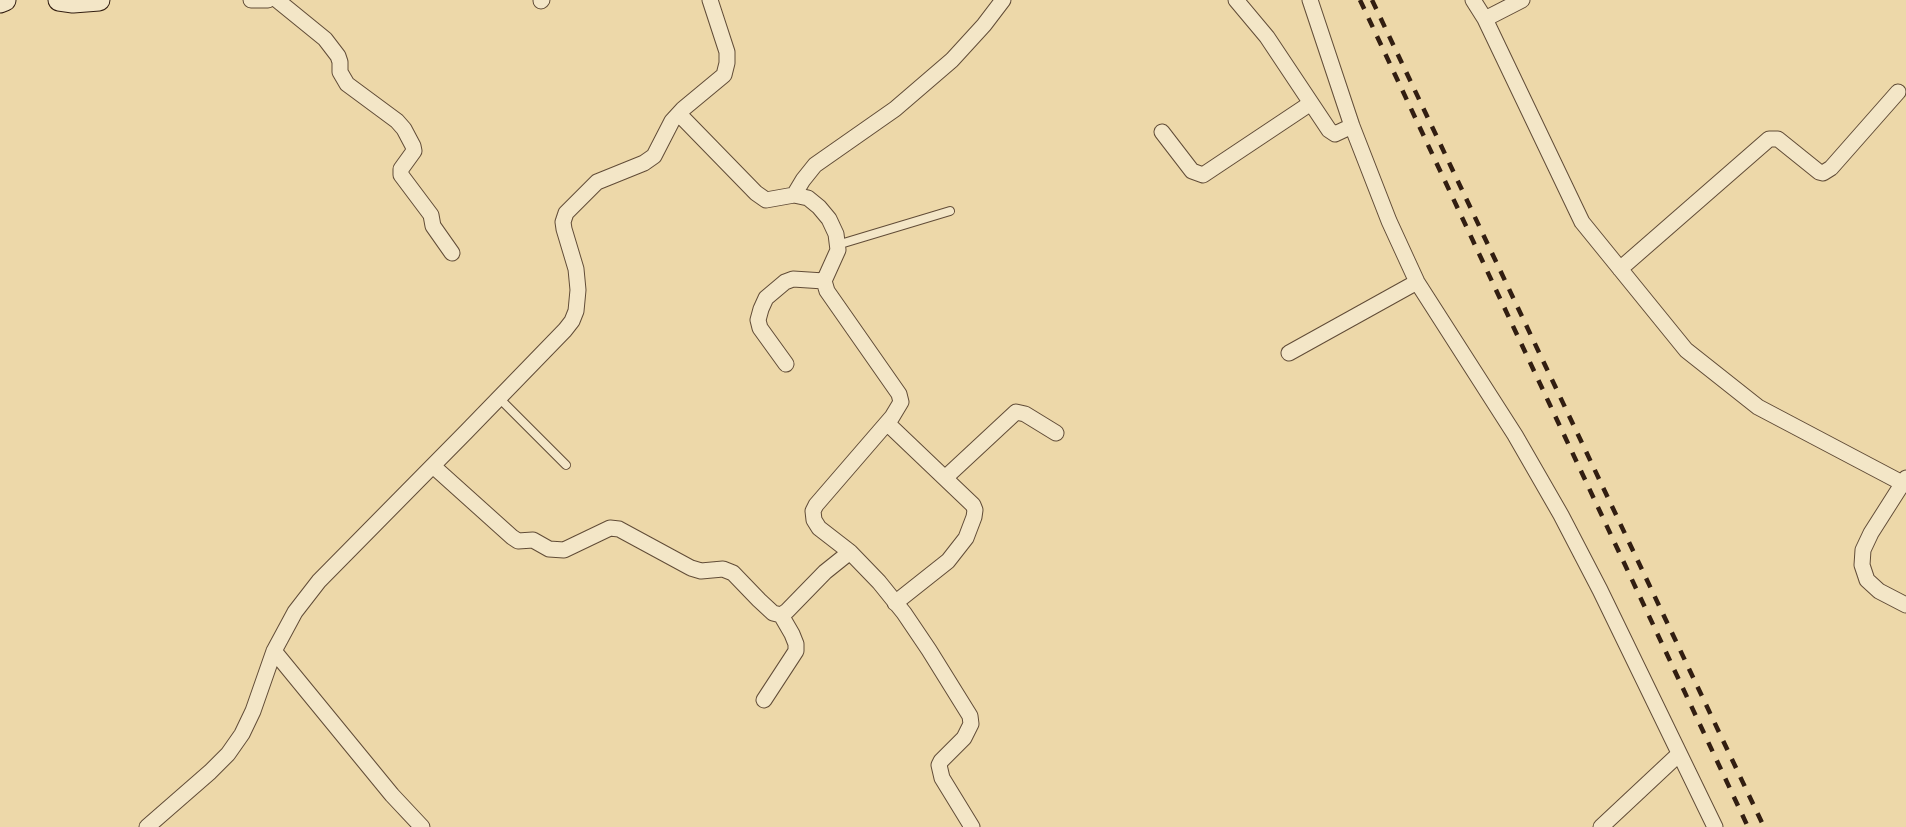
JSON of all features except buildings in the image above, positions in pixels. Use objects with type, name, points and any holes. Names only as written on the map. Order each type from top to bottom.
[{"type":"main road","points":[[0,2],[5,0]]},
{"type":"main road","points":[[59,0],[73,2],[99,0]]},
{"type":"street","points":[[251,0],[268,0]]},
{"type":"street","points":[[277,0],[325,39],[338,56],[340,72],[347,84],[405,129],[414,151],[401,170],[401,176],[431,215],[433,226],[452,253]]},
{"type":"street","points":[[147,827],[210,772],[228,754],[242,734],[253,711],[274,651],[295,612],[319,581],[572,321],[576,310],[578,290],[576,269],[564,229],[563,222],[566,213],[597,182],[644,163],[654,156],[672,121],[723,75],[727,63],[727,52],[710,0]]},
{"type":"street","points":[[794,195],[815,165],[895,109],[952,60],[1003,0]]},
{"type":"street","points":[[1236,0],[1267,38],[1332,133],[1335,134],[1352,126]]},
{"type":"street","points":[[1310,0],[1352,126],[1389,221],[1417,282],[1515,435],[1561,515],[1715,827]]},
{"type":"street","points":[[1522,0],[1479,10],[1582,222],[1686,350],[1758,407],[1905,482],[1867,541],[1863,550],[1862,565],[1867,580],[1879,591],[1906,604]]},
{"type":"street","points":[[1620,269],[1769,139],[1778,139],[1819,172],[1827,171],[1898,92]]},
{"type":"street","points":[[1162,132],[1192,171],[1203,175],[1311,103]]},
{"type":"street","points":[[679,114],[762,198],[766,200],[794,195],[808,198],[829,219],[836,234],[838,250],[824,281],[827,291],[899,394],[901,402],[887,423],[816,505],[813,511],[814,520],[819,528],[850,552],[879,582],[929,650],[970,716],[971,724],[964,738],[939,765],[942,778],[972,827]]},
{"type":"street","points":[[786,364],[760,328],[758,320],[766,298],[785,282],[793,279],[824,281]]},
{"type":"street","points":[[1289,353],[1417,282]]},
{"type":"street","points":[[945,478],[1016,412],[1025,414],[1056,433]]},
{"type":"street","points":[[887,423],[973,505],[975,510],[966,538],[948,561],[895,603]]},
{"type":"street","points":[[433,466],[518,541],[533,540],[549,549],[564,550],[610,528],[619,529],[691,568],[701,571],[723,569],[733,573],[759,600],[773,612],[781,615],[796,644],[792,660],[764,700]]},
{"type":"street","points":[[781,615],[825,572],[850,552]]},
{"type":"street","points":[[274,651],[392,795],[422,827]]},
{"type":"street","points":[[1601,827],[1680,754]]},
{"type":"lane","points":[[837,245],[950,211]]},
{"type":"lane","points":[[499,398],[566,465]]},
{"type":"railway","points":[[1360,0],[1748,827]]},
{"type":"railway","points":[[1372,0],[1764,827]]}]
